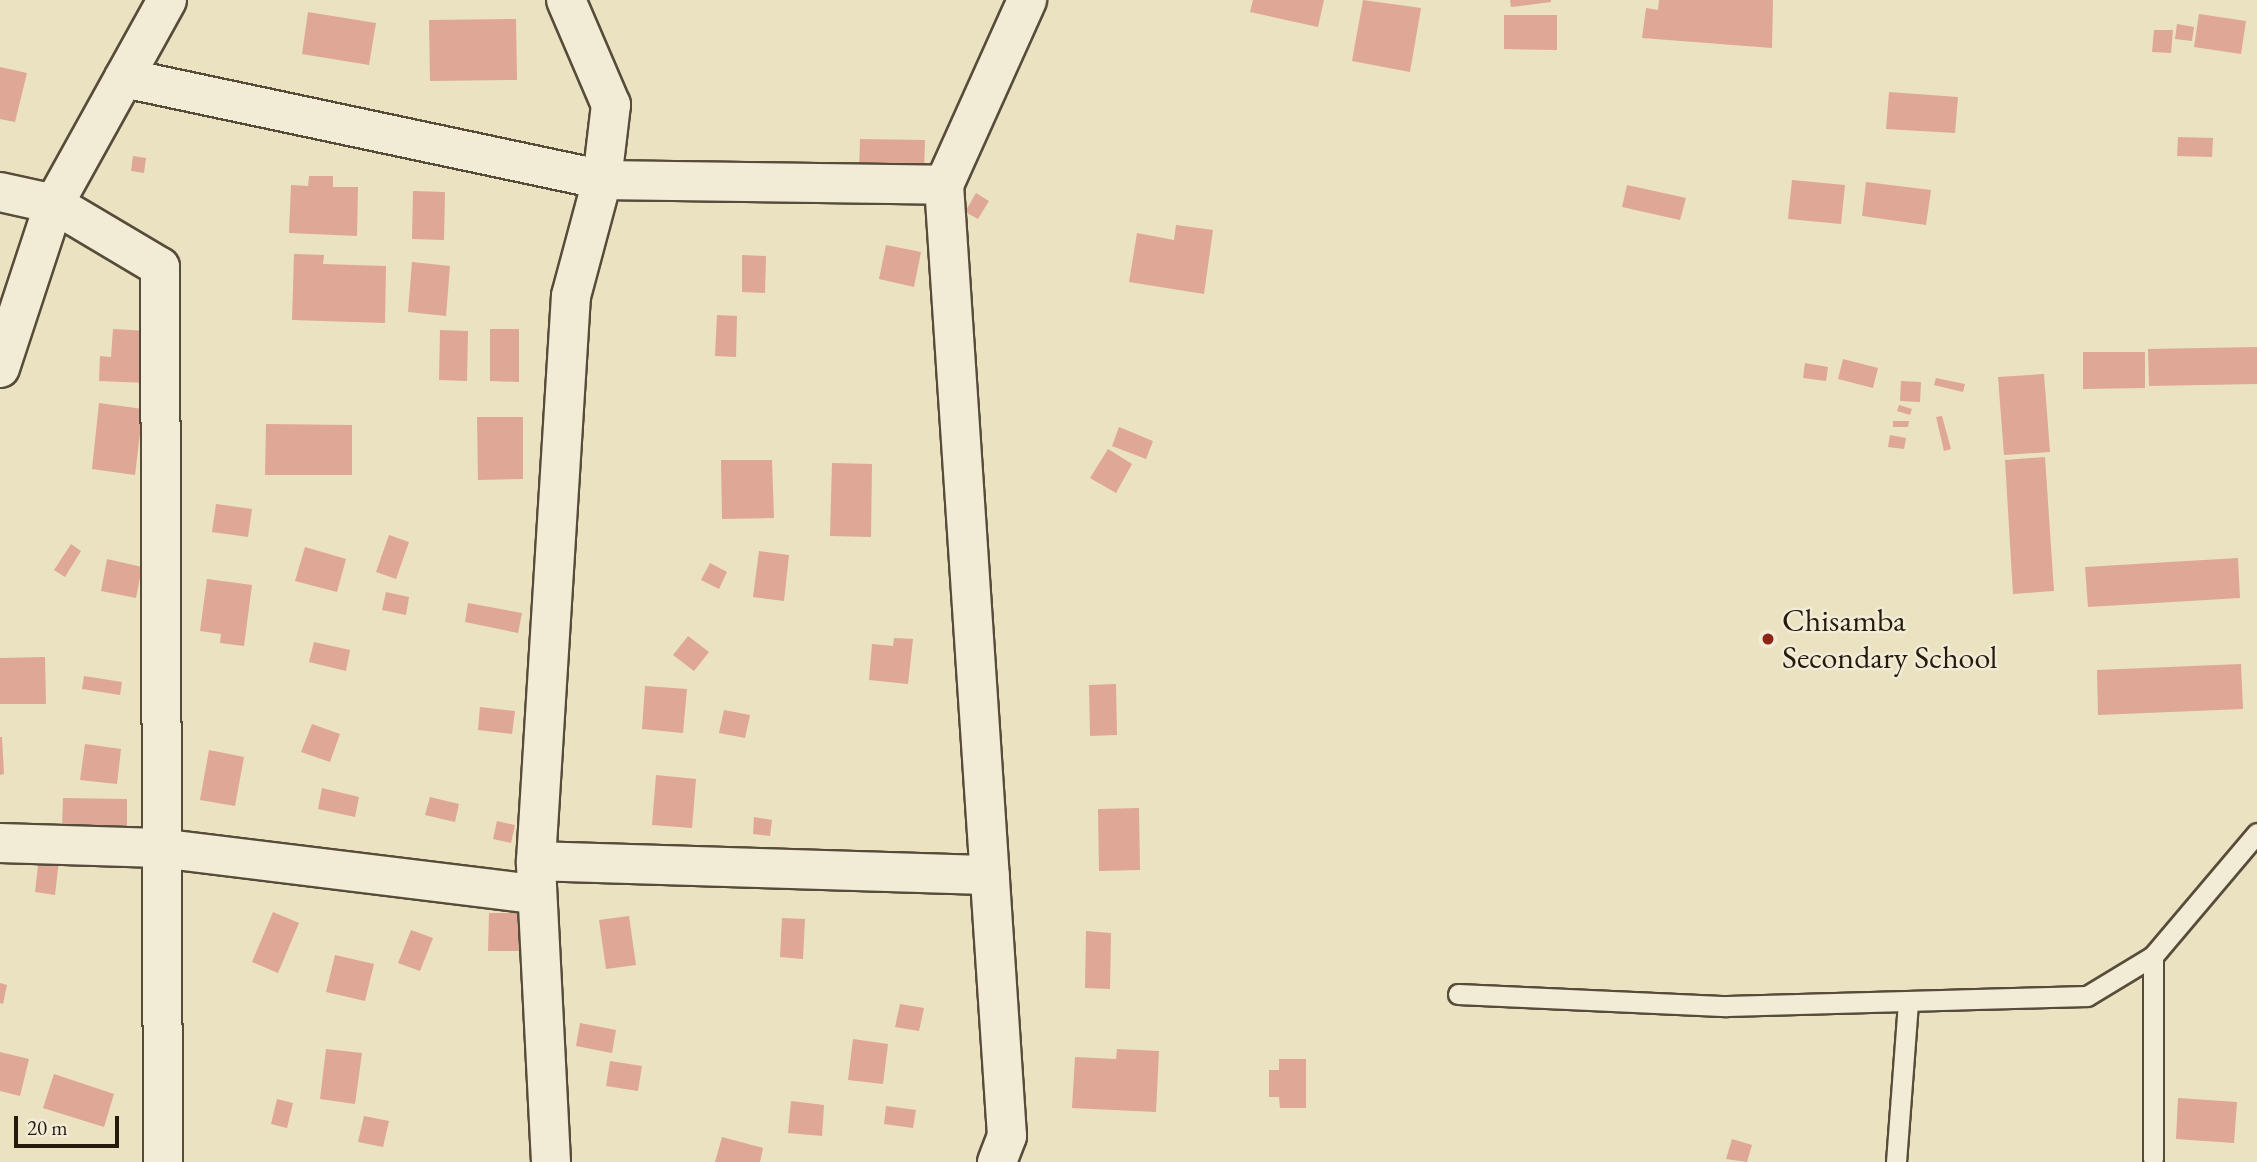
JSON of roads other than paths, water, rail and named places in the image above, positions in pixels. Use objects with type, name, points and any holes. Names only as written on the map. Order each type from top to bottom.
[{"type":"street","points":[[0,368],[54,204],[167,0]]},
{"type":"street","points":[[551,1162],[536,878],[572,296],[602,180],[611,105],[566,0]]},
{"type":"street","points":[[998,1162],[1007,1136],[944,185],[1027,0]]},
{"type":"street","points":[[124,78],[602,180],[944,185]]},
{"type":"street","points":[[0,192],[54,204],[160,267],[159,848],[163,1162]]},
{"type":"street","points":[[0,843],[159,848],[536,878],[990,876]]},
{"type":"lane","points":[[1458,994],[1727,1006],[2087,996],[2153,956],[2257,833]]},
{"type":"lane","points":[[2153,956],[2153,1159]]},
{"type":"lane","points":[[1896,1162],[1908,1001]]},
{"type":"place","name":"Chisamba Secondary School","points":[[1768,639]]}]
